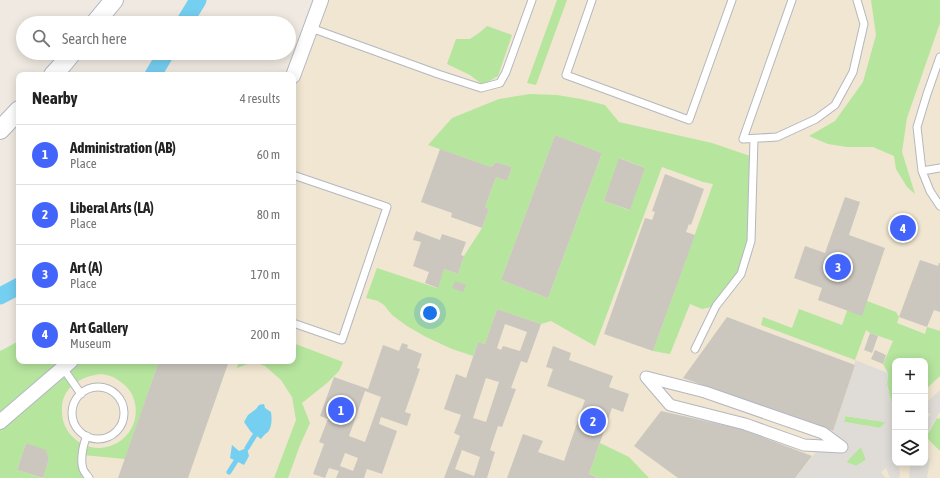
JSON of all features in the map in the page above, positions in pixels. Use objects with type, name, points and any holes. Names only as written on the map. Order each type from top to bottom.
[{"type":"street","points":[[101,16],[114,0]]},
{"type":"street","points":[[294,72],[321,0]]},
{"type":"street","points":[[56,72],[66,60]]},
{"type":"street","points":[[0,130],[16,113]]},
{"type":"street","points":[[0,422],[67,365]]},
{"type":"street","points":[[646,377],[705,392],[822,432],[842,447],[804,445],[745,424],[670,405],[646,377]]},
{"type":"street","points":[[741,404],[745,424]]},
{"type":"lane","points":[[311,28],[481,88],[500,83],[506,72],[532,0]]},
{"type":"lane","points":[[592,0],[566,75],[689,120],[732,0]]},
{"type":"lane","points":[[792,0],[743,139],[777,137],[816,119],[835,104],[853,72],[864,24],[857,0]]},
{"type":"lane","points":[[940,57],[917,127],[922,171],[930,191],[940,206]]},
{"type":"lane","points":[[695,349],[716,306],[741,274],[751,241],[754,139]]},
{"type":"lane","points":[[922,171],[940,168]]},
{"type":"lane","points":[[296,176],[387,208],[342,340],[296,324]]},
{"type":"lane","points":[[67,365],[81,394]]},
{"type":"lane","points":[[93,388],[106,388],[114,392],[123,406],[123,419],[120,426],[111,435],[99,438],[87,436],[75,425],[72,416],[77,399],[81,394],[93,388]]},
{"type":"lane","points":[[87,436],[84,441],[82,454],[83,469],[88,478]]},
{"type":"shaded area","points":[[320,0],[940,0],[940,478],[0,478],[68,364],[296,364],[296,72],[294,72]]},
{"type":"shaded area","points":[[855,360],[888,373],[887,384],[892,401],[892,466],[899,466],[900,478],[890,478],[886,468],[881,472],[885,478],[795,478],[833,431],[855,365]],"holes":[[[845,416],[885,422],[880,428],[844,422]],[[861,447],[866,460],[856,466],[846,462]]]},
{"type":"shaded area","points":[[940,390],[940,412],[928,432],[928,418],[931,414],[928,412],[928,401]]},
{"type":"shaded area","points":[[928,458],[930,459],[927,478],[909,478],[910,466],[928,466]]},
{"type":"green space","points":[[557,0],[567,0],[536,85],[527,83]]},
{"type":"green space","points":[[871,0],[940,0],[940,23],[907,118],[902,152],[915,194],[907,187],[896,169],[894,156],[873,147],[847,147],[828,144],[809,136],[835,121],[863,82],[876,35]]},
{"type":"green space","points":[[487,26],[512,35],[498,76],[483,85],[470,75],[447,64],[456,39],[470,39]]},
{"type":"green space","points":[[530,94],[557,95],[581,99],[605,105],[619,122],[712,143],[753,157],[751,241],[741,274],[716,306],[702,309],[690,304],[670,354],[653,351],[713,184],[703,182],[662,167],[595,346],[551,321],[541,324],[497,309],[485,344],[478,342],[473,356],[452,349],[426,337],[392,315],[384,305],[378,301],[366,298],[377,268],[437,288],[444,269],[458,274],[464,256],[482,228],[489,209],[485,207],[496,177],[507,181],[512,167],[496,162],[491,167],[428,145],[452,118],[499,99]],"holes":[[[555,135],[602,153],[548,298],[501,280]],[[620,158],[645,168],[629,210],[604,201]]]},
{"type":"green space","points":[[867,301],[896,312],[899,317],[897,323],[925,334],[927,327],[940,331],[940,376],[928,387],[928,358],[892,358],[891,401],[887,384],[888,373],[883,364],[893,341],[870,333],[866,330],[855,360],[761,325],[763,317],[792,328],[799,309],[842,325],[847,311]]},
{"type":"green space","points":[[16,343],[16,364],[158,364],[125,459],[83,455],[89,478],[43,478],[49,459],[46,451],[26,443],[17,470],[42,478],[0,478],[0,351]],"holes":[[[101,374],[110,376],[127,387],[133,397],[136,407],[135,417],[132,427],[126,436],[117,443],[102,448],[93,448],[78,441],[66,428],[62,416],[63,399],[75,383],[87,377]]]},
{"type":"green space","points":[[296,344],[343,362],[339,371],[327,383],[302,403],[310,423],[288,478],[274,478],[296,420],[292,397],[281,380],[265,366],[259,364],[296,364]]},
{"type":"green space","points":[[238,364],[248,364],[237,368]]},
{"type":"green space","points":[[845,416],[886,422],[880,428],[844,422]]},
{"type":"green space","points":[[937,418],[940,419],[940,451],[928,439],[928,434]]},
{"type":"green space","points":[[600,443],[629,457],[649,478],[598,478],[589,474]]},
{"type":"green space","points":[[861,446],[866,460],[856,466],[846,462]]},
{"type":"water","points":[[264,404],[265,408],[271,412],[272,417],[268,432],[261,439],[251,432],[244,422],[248,415],[259,405]]},
{"type":"water","points":[[232,445],[239,451],[247,448],[249,456],[244,465],[230,458]]},
{"type":"building","points":[[555,135],[602,153],[548,298],[501,280]]},
{"type":"building","points":[[440,149],[491,167],[496,162],[512,167],[507,181],[496,177],[485,207],[489,209],[482,228],[451,217],[452,213],[421,202]]},
{"type":"building","points":[[619,158],[645,168],[630,210],[604,201]]},
{"type":"building","points":[[665,174],[704,189],[691,225],[689,224],[686,232],[695,235],[653,351],[604,334],[645,218],[652,220],[655,212],[652,211]]},
{"type":"building","points":[[845,197],[860,202],[849,235],[885,248],[862,316],[818,300],[822,288],[794,278],[805,246],[825,253]]},
{"type":"building","points":[[903,213],[915,218],[918,229],[914,239],[904,243],[892,239],[888,227],[893,218]]},
{"type":"building","points":[[416,231],[440,240],[442,234],[466,242],[461,255],[464,256],[458,274],[444,269],[438,288],[425,283],[429,272],[413,266],[421,242],[413,240]]},
{"type":"building","points":[[920,260],[938,266],[940,263],[940,312],[934,310],[927,327],[899,317]]},
{"type":"building","points":[[455,281],[466,285],[463,292],[452,288]]},
{"type":"building","points":[[497,309],[541,324],[527,363],[521,361],[511,388],[516,389],[502,427],[498,426],[490,450],[495,452],[487,478],[444,478],[460,436],[454,433],[461,415],[444,409],[456,374],[466,378],[478,342],[485,344]],"holes":[[[505,324],[527,332],[520,351],[503,346],[501,350],[497,348]],[[486,378],[499,382],[486,422],[473,418]],[[462,450],[480,457],[474,476],[455,469]]]},
{"type":"building","points":[[727,317],[855,365],[833,431],[683,378]]},
{"type":"building","points":[[870,333],[878,336],[872,353],[864,350]]},
{"type":"building","points":[[402,343],[408,345],[407,348],[422,354],[417,368],[420,369],[405,412],[411,414],[407,426],[381,417],[379,424],[397,431],[382,474],[367,469],[364,478],[336,478],[339,471],[329,468],[325,478],[313,474],[324,444],[319,442],[328,419],[320,416],[334,377],[368,389],[383,345],[399,351]],"holes":[[[365,391],[381,397],[365,442],[349,436]],[[345,453],[358,458],[353,471],[340,466]]]},
{"type":"building","points":[[553,346],[571,353],[569,360],[613,376],[609,387],[629,394],[623,412],[612,408],[589,474],[599,478],[507,478],[523,434],[543,441],[538,452],[564,461],[585,400],[547,386],[553,369],[546,367]]},
{"type":"building","points":[[875,350],[886,355],[883,364],[871,359]]},
{"type":"building","points":[[158,364],[228,364],[188,478],[118,478]]},
{"type":"building","points":[[661,411],[741,429],[812,456],[795,478],[678,478],[634,446]]},
{"type":"building","points":[[26,443],[46,450],[49,459],[43,478],[17,470]]},
{"type":"waterway","points":[[188,16],[198,0]]},
{"type":"waterway","points":[[155,72],[162,60]]},
{"type":"waterway","points":[[0,296],[16,288]]},
{"type":"waterway","points":[[247,448],[255,435]]},
{"type":"waterway","points":[[229,472],[236,461]]},
{"type":"place","name":"Art Gallery","points":[[903,228]]},
{"type":"place","name":"Art (A)","points":[[838,267]]},
{"type":"place","name":"Administration (AB)","points":[[341,410]]},
{"type":"place","name":"Liberal Arts (LA)","points":[[593,421]]}]
